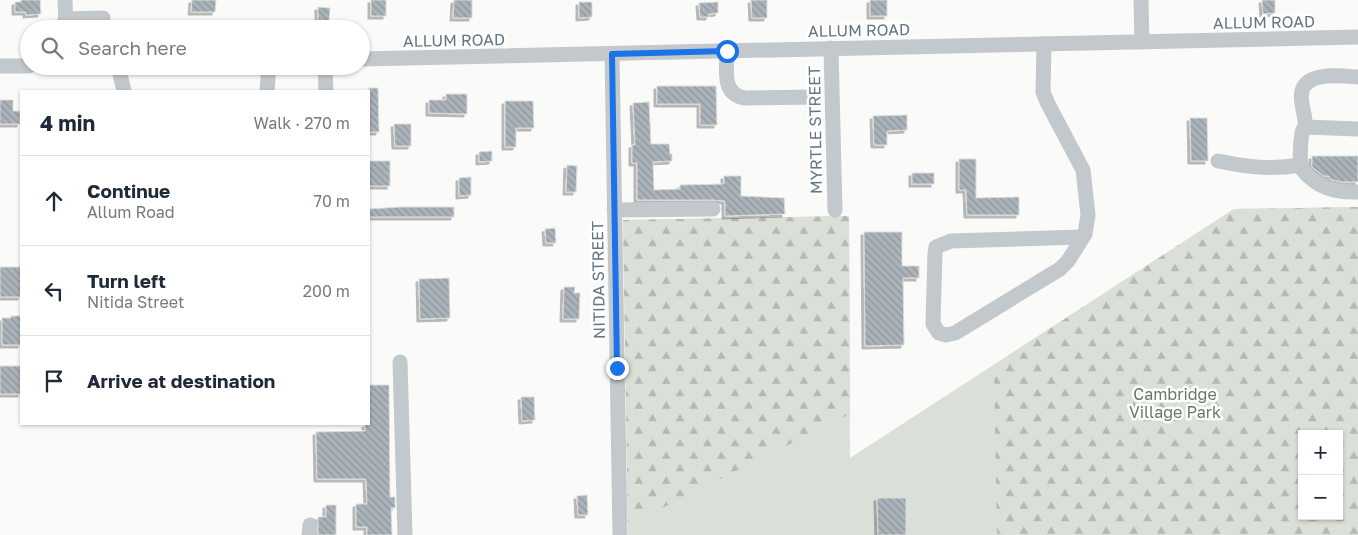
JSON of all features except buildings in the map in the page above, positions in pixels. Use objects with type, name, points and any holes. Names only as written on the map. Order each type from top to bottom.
[{"type":"street","points":[[64,0],[66,20]]},
{"type":"street","points":[[1141,0],[1142,42]]},
{"type":"street","points":[[91,20],[103,18]]},
{"type":"street","name":"ALLUM ROAD","points":[[370,59],[1358,37]]},
{"type":"street","points":[[1044,44],[1044,92],[1048,104],[1083,170],[1088,215],[1083,237],[1068,261],[1060,269],[954,333],[946,335],[939,333],[933,324],[934,253],[936,248],[951,241],[1083,237]]},
{"type":"street","name":"MYRTLE STREET","points":[[831,48],[835,210]]},
{"type":"street","points":[[727,51],[728,87],[736,97],[815,97]]},
{"type":"street","name":"NITIDA STREET","points":[[612,54],[620,535]]},
{"type":"street","points":[[0,66],[20,66]]},
{"type":"street","points":[[120,75],[124,90]]},
{"type":"street","points":[[267,90],[268,75]]},
{"type":"street","points":[[325,75],[326,90]]},
{"type":"street","points":[[1358,77],[1321,76],[1311,78],[1306,83],[1302,90],[1306,124],[1300,155],[1301,165],[1306,174],[1318,185],[1347,193],[1358,192]]},
{"type":"street","points":[[1305,127],[1358,129]]},
{"type":"street","points":[[1218,161],[1257,168],[1282,168],[1301,165]]},
{"type":"street","points":[[614,210],[713,209]]},
{"type":"street","points":[[400,362],[405,535]]},
{"type":"green space","name":"Cambridge Village Park","points":[[1358,207],[1358,535],[628,535],[623,220],[849,216],[850,458],[1234,209]]},
{"type":"green space","points":[[1358,207],[1358,535],[997,535],[994,365],[1234,209]]},
{"type":"green space","points":[[849,216],[850,414],[628,525],[623,220]]},
{"type":"route","points":[[617,368],[612,54],[727,51]]}]
